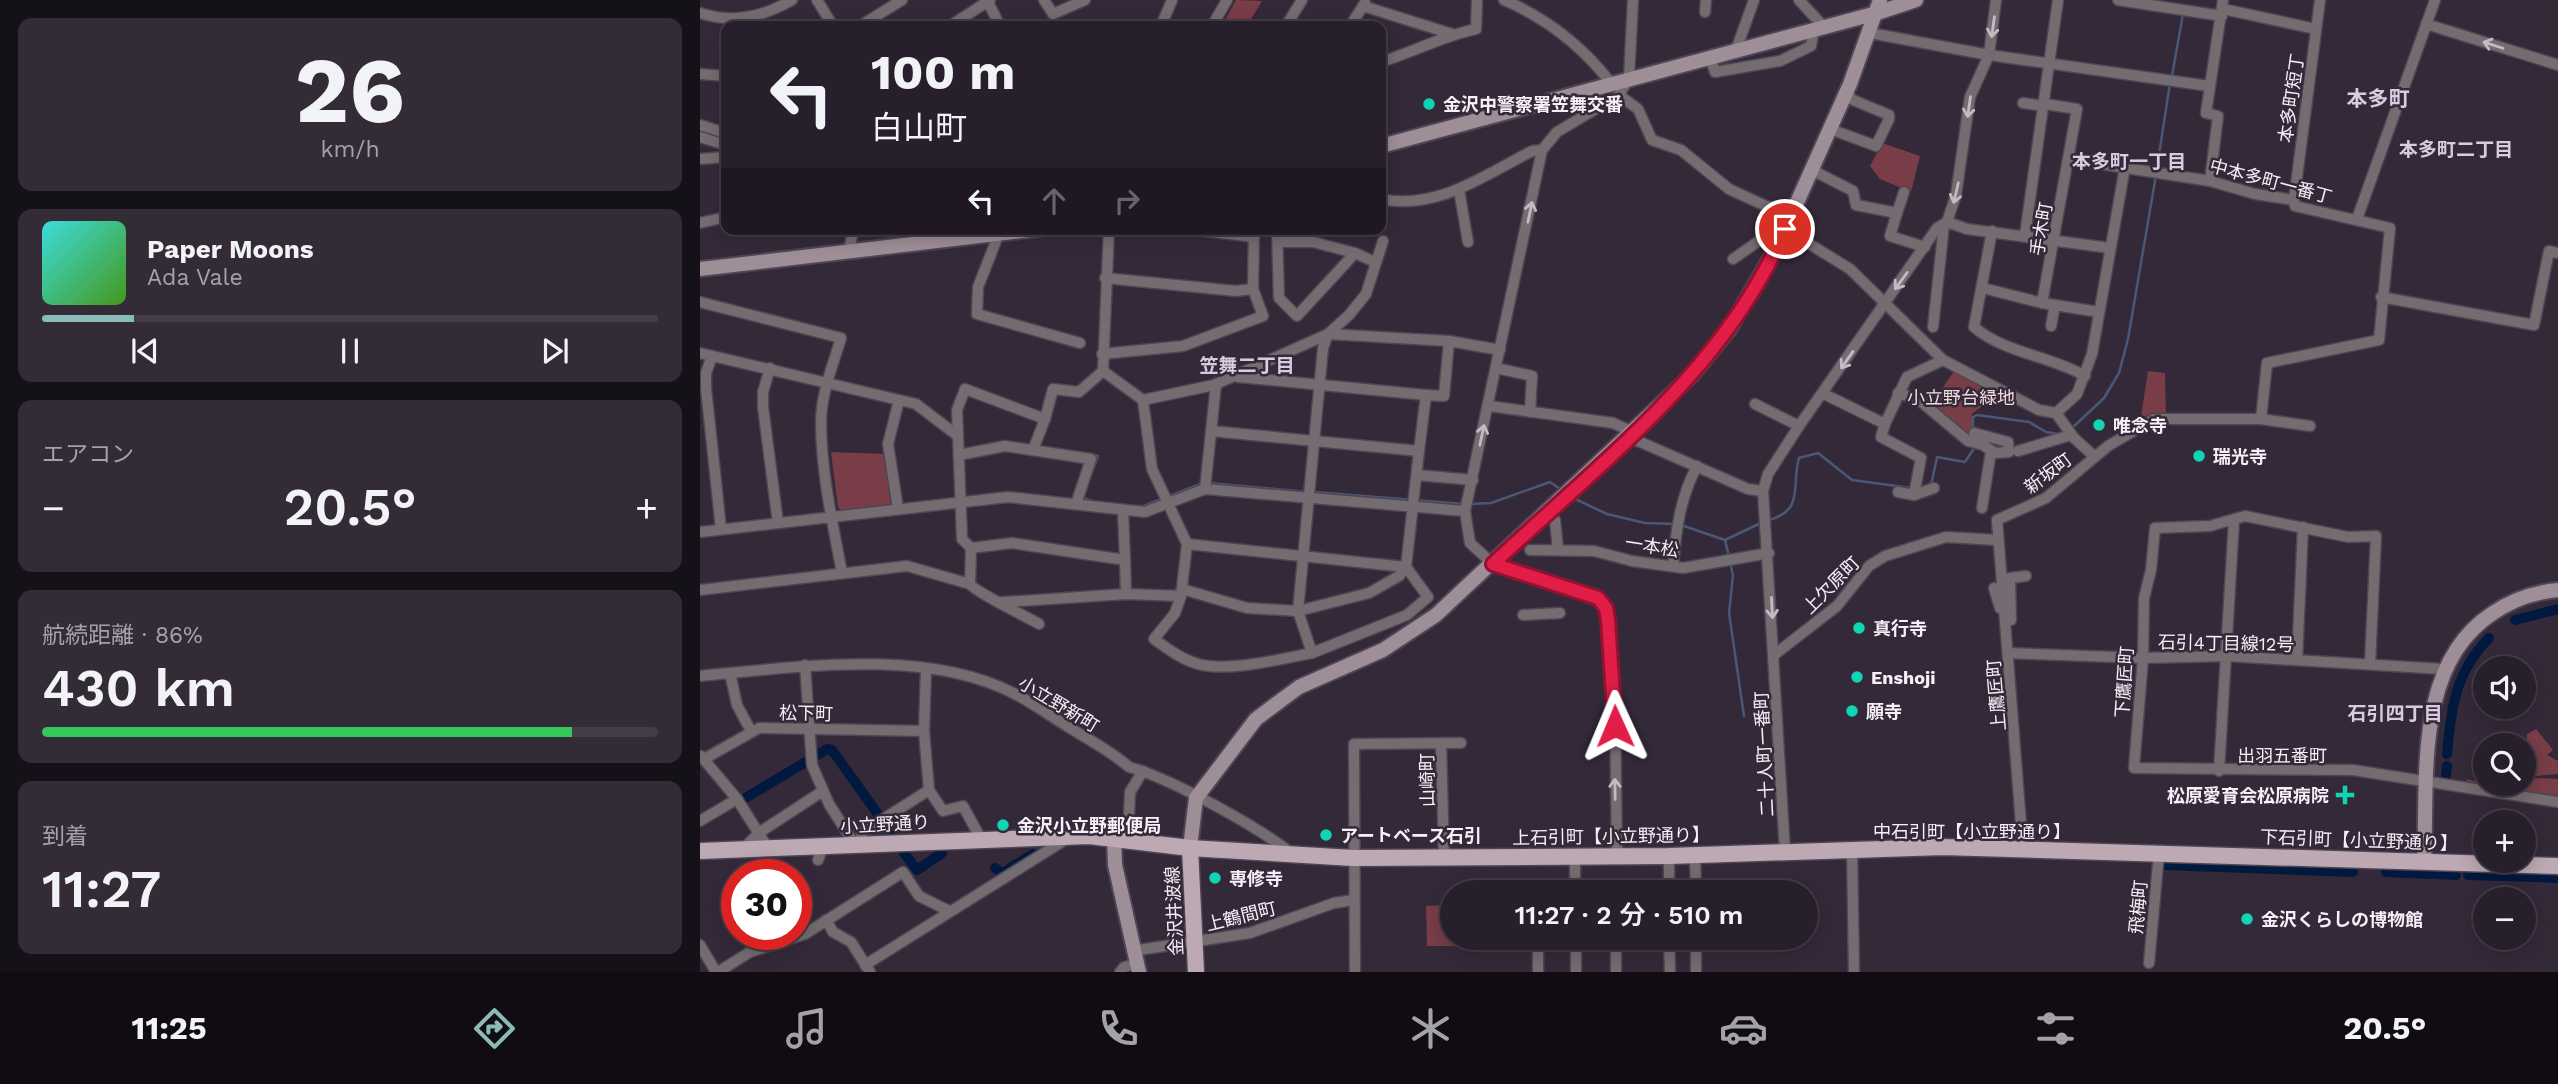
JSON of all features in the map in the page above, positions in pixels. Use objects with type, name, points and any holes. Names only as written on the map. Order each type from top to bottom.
[{"type":"main road","points":[[1071,836],[1190,848],[1353,859]]},
{"type":"main road","name":"小立野通り","points":[[700,851],[768,848],[820,853],[857,845],[1071,836]]},
{"type":"main road","name":"中石引町【小立野通り】","points":[[1785,852],[1943,847],[2159,853]]},
{"type":"main road","name":"金沢井波線","points":[[1190,848],[1196,972]]},
{"type":"main road","name":"上石引町【小立野通り】","points":[[1353,859],[1617,857],[1785,852]]},
{"type":"main road","name":"下石引町【小立野通り】","points":[[2159,853],[2558,866]]},
{"type":"street","points":[[700,13],[737,19],[765,13],[792,0]]},
{"type":"street","points":[[817,0],[830,21]]},
{"type":"street","points":[[868,21],[902,0]]},
{"type":"street","points":[[957,21],[988,0],[998,21]]},
{"type":"street","points":[[1044,0],[1053,14],[1086,0]]},
{"type":"street","points":[[1163,21],[1172,0]]},
{"type":"street","points":[[1215,21],[1227,0]]},
{"type":"street","points":[[1289,21],[1302,0]]},
{"type":"street","points":[[1386,60],[1429,46],[1452,34],[1476,29],[1477,0]]},
{"type":"street","points":[[1504,0],[1542,19],[1583,54],[1615,89],[1638,109],[1652,139],[1681,150],[1729,189],[1766,206],[1793,212]]},
{"type":"street","points":[[1629,78],[1633,0]]},
{"type":"street","points":[[1705,12],[1706,0]]},
{"type":"street","points":[[1736,50],[1754,0]]},
{"type":"street","points":[[1799,0],[1819,28]]},
{"type":"street","points":[[1617,857],[1615,707],[1606,608],[1592,594],[1493,564],[1470,543],[1465,511],[1542,150],[1556,132],[1629,78],[1819,28],[1879,7],[1916,0]]},
{"type":"street","points":[[1933,327],[1945,223],[1956,195],[1970,97],[1989,55],[1996,0]]},
{"type":"street","points":[[2026,239],[2058,0]]},
{"type":"street","points":[[2118,0],[2223,8],[2316,29]]},
{"type":"street","name":"本多町短丁","points":[[2294,200],[2320,0]]},
{"type":"street","points":[[2261,419],[2267,363],[2379,340],[2381,297],[2390,228],[2357,219],[2435,0]]},
{"type":"street","points":[[1353,21],[1364,3],[1452,34]]},
{"type":"street","points":[[1190,848],[1196,798],[1256,719],[1299,687],[1383,650],[1420,628],[1493,564],[1683,386],[1730,328],[1778,245],[1846,93],[1879,7]]},
{"type":"street","points":[[2210,181],[2218,116],[2206,113],[2223,8]]},
{"type":"street","points":[[2426,24],[2558,65]]},
{"type":"street","points":[[1710,57],[1715,72],[1780,61],[1811,46],[1819,28]]},
{"type":"street","points":[[1870,33],[1989,55],[2209,86]]},
{"type":"street","points":[[700,74],[721,76]]},
{"type":"street","points":[[1386,145],[1615,89]]},
{"type":"street","points":[[1830,129],[1876,146],[1889,119],[1889,114],[1853,100],[1846,93]]},
{"type":"street","points":[[2023,103],[2044,105]]},
{"type":"street","name":"手木町","points":[[2042,303],[2077,109],[2044,105]]},
{"type":"street","points":[[700,125],[721,131]]},
{"type":"street","points":[[700,136],[721,143]]},
{"type":"street","points":[[1386,199],[1413,201],[1459,190],[1531,151],[1542,150]]},
{"type":"street","points":[[700,159],[721,157]]},
{"type":"street","name":"中本多町一番丁","points":[[2069,159],[2210,181],[2255,194],[2294,200],[2295,206],[2357,219]]},
{"type":"street","points":[[2056,413],[2077,394],[2085,376],[2125,167]]},
{"type":"street","points":[[1812,170],[1853,191],[1856,205],[1897,213]]},
{"type":"street","points":[[1459,190],[1468,242]]},
{"type":"street","points":[[1904,192],[1890,236],[1925,247]]},
{"type":"street","points":[[700,223],[721,218]]},
{"type":"street","points":[[1489,406],[1613,423],[1633,432],[1638,441],[1748,489],[1763,491],[1768,474],[1799,426],[1824,394],[1937,228],[1945,223],[2026,239],[2110,248]]},
{"type":"street","points":[[1785,229],[1850,269],[1943,360],[2039,410],[2056,413],[2071,435],[2095,457],[2108,446],[2154,419],[2261,419],[2311,426]]},
{"type":"street","points":[[1992,231],[1983,288],[1973,327],[2042,360],[2064,364],[2085,376]]},
{"type":"street","points":[[849,252],[852,235]]},
{"type":"street","points":[[700,269],[1004,235]]},
{"type":"street","points":[[1103,371],[1108,235]]},
{"type":"street","points":[[1102,354],[1183,346],[1263,316],[1253,289],[1254,235]]},
{"type":"street","points":[[1277,235],[1279,299],[1297,316],[1356,253]]},
{"type":"street","points":[[998,236],[978,287],[977,314],[1080,343]]},
{"type":"street","points":[[1733,259],[1763,237],[1778,245]]},
{"type":"street","points":[[1143,400],[1237,377],[1328,334],[1349,315],[1366,294],[1383,241]]},
{"type":"street","points":[[1278,242],[1313,242],[1356,253],[1375,262]]},
{"type":"street","points":[[2381,297],[2534,325],[2549,251],[2558,253]]},
{"type":"street","points":[[1105,278],[1236,291],[1253,289]]},
{"type":"street","points":[[1983,288],[2042,303],[2099,312]]},
{"type":"street","points":[[700,302],[841,338],[828,381],[821,422],[832,517],[842,573]]},
{"type":"street","points":[[2051,326],[2055,305]]},
{"type":"street","points":[[1328,334],[1449,341],[1500,350]]},
{"type":"street","points":[[1312,653],[1298,611],[1322,348],[1328,334]]},
{"type":"street","points":[[1237,377],[1444,396],[1449,341]]},
{"type":"street","points":[[700,353],[828,381],[916,404],[958,436]]},
{"type":"street","points":[[712,356],[706,373],[706,388],[721,529]]},
{"type":"street","points":[[1914,495],[1921,457],[1881,437],[1907,377],[1943,360]]},
{"type":"street","points":[[770,368],[763,392],[763,407],[778,523]]},
{"type":"street","points":[[1496,368],[1532,376],[1530,412]]},
{"type":"street","points":[[1103,371],[1143,400],[1149,456],[1160,488],[1170,502],[1187,544],[1182,593],[1175,613],[1154,639],[1180,657],[1203,666],[1285,659],[1312,653],[1407,615],[1428,597],[1406,567],[1187,544]]},
{"type":"street","points":[[1033,450],[1053,389],[1079,392],[1103,371]]},
{"type":"street","points":[[1205,489],[1216,384]]},
{"type":"street","points":[[1039,624],[1002,602],[973,590],[970,584],[971,548],[962,539],[957,410],[965,389],[1045,419]]},
{"type":"street","points":[[1898,393],[1919,400],[1968,441],[1983,445],[1991,451],[2014,452],[2071,435]]},
{"type":"street","points":[[1824,394],[1885,424]]},
{"type":"street","points":[[1002,602],[1182,593],[1247,607],[1298,611],[1369,593],[1399,576],[1406,567],[1426,395]]},
{"type":"street","points":[[898,509],[888,444],[899,400]]},
{"type":"street","points":[[1755,404],[1799,426]]},
{"type":"street","points":[[1211,430],[1419,451]]},
{"type":"street","points":[[1974,433],[2001,438],[2008,442],[2014,452]]},
{"type":"street","points":[[959,455],[1005,446],[1091,459],[1076,504]]},
{"type":"street","points":[[1982,508],[1991,451]]},
{"type":"street","name":"新坂町","points":[[1997,539],[1997,520],[2046,498],[2095,457]]},
{"type":"street","points":[[1673,566],[1676,524],[1697,466]]},
{"type":"street","points":[[1417,475],[1473,480]]},
{"type":"street","points":[[1898,492],[1914,495],[1934,488]]},
{"type":"street","points":[[700,532],[961,501],[1017,498],[1144,512],[1205,489],[1465,511]]},
{"type":"street","name":"二十人町一番町","points":[[1763,491],[1769,554],[1785,852]]},
{"type":"street","points":[[1122,511],[1126,594]]},
{"type":"street","points":[[1548,512],[1555,520],[1558,550]]},
{"type":"street","points":[[2219,771],[2234,520],[2245,516],[2348,537],[2376,536],[2370,664]]},
{"type":"street","name":"下鷹匠町","points":[[2134,768],[2143,658],[2144,598],[2151,570],[2152,531],[2210,526],[2234,520]]},
{"type":"street","points":[[2297,660],[2303,527]]},
{"type":"street","name":"上欠原町","points":[[1774,655],[1837,606],[1869,566],[1885,556],[1946,537],[1997,539]]},
{"type":"street","name":"上鷹匠町","points":[[1997,539],[2007,628],[2023,849]]},
{"type":"street","points":[[971,548],[1012,543],[1125,560]]},
{"type":"street","name":"一本松","points":[[1530,550],[1594,551],[1632,562],[1702,567],[1737,556],[1769,554]]},
{"type":"street","points":[[700,590],[907,566],[970,584]]},
{"type":"street","points":[[2007,628],[2012,619],[2010,578],[2026,576]]},
{"type":"street","points":[[1994,588],[2007,628]]},
{"type":"street","points":[[2424,860],[2432,708],[2443,669],[2464,637],[2486,617],[2515,600],[2558,590]]},
{"type":"street","points":[[1523,615],[1560,613]]},
{"type":"street","name":"石引4丁目線12号","points":[[2008,653],[2143,658],[2227,656],[2443,669]]},
{"type":"street","points":[[805,665],[812,765],[823,791],[857,845]]},
{"type":"street","name":"小立野新町","points":[[700,676],[805,665],[926,668],[962,675],[1015,694],[1129,767],[1143,771],[1271,838],[1292,854]]},
{"type":"street","points":[[926,668],[924,731],[929,790],[943,811],[963,806],[981,839]]},
{"type":"street","points":[[730,673],[737,705],[751,731],[702,757],[737,799],[768,848]]},
{"type":"street","name":"松下町","points":[[751,731],[759,728],[924,731]]},
{"type":"street","name":"山崎町","points":[[1441,743],[1444,858]]},
{"type":"street","points":[[1355,972],[1354,744],[1461,743]]},
{"type":"street","name":"出羽五番町","points":[[2134,768],[2353,771],[2558,802]]},
{"type":"street","points":[[1136,963],[1115,865],[1130,792],[1143,771]]},
{"type":"street","points":[[857,845],[863,831],[929,790]]},
{"type":"street","points":[[742,850],[760,832],[823,791]]},
{"type":"street","points":[[700,821],[737,799]]},
{"type":"street","points":[[826,920],[833,932],[851,942],[867,968],[949,911],[1071,836]]},
{"type":"street","points":[[1852,849],[1854,972]]},
{"type":"street","name":"飛梅町","points":[[2149,963],[2159,853]]},
{"type":"street","points":[[1695,854],[1696,880]]},
{"type":"street","points":[[1669,856],[1669,880]]},
{"type":"street","points":[[1575,857],[1575,880]]},
{"type":"street","points":[[700,945],[717,972],[750,952],[793,939],[903,872],[919,896],[949,911]]},
{"type":"street","name":"上鶴間町","points":[[1120,972],[1124,967],[1193,943],[1250,933],[1334,903],[1354,900]]},
{"type":"street","points":[[1538,950],[1538,972]]},
{"type":"street","points":[[1576,950],[1576,972]]},
{"type":"street","points":[[1616,950],[1616,972]]},
{"type":"street","points":[[1670,950],[1670,972]]},
{"type":"street","points":[[1696,950],[1696,972]]},
{"type":"green space","points":[[1236,0],[1262,1],[1250,21],[1225,21]]},
{"type":"green space","points":[[1882,143],[1920,156],[1911,192],[1880,179],[1870,166]]},
{"type":"green space","name":"小立野台緑地","points":[[1955,370],[1998,393],[1972,414],[1972,438],[1968,439],[1931,404]]},
{"type":"green space","points":[[2148,371],[2165,373],[2166,416],[2141,416]]},
{"type":"green space","points":[[831,452],[885,454],[891,504],[841,511],[838,507]]},
{"type":"green space","points":[[2536,729],[2553,750],[2547,755],[2558,761],[2558,774],[2536,776],[2536,733],[2529,733]]},
{"type":"green space","points":[[2536,778],[2558,779],[2558,798],[2536,795]]},
{"type":"green space","points":[[2467,779],[2473,781],[2473,786],[2466,785]]},
{"type":"green space","points":[[1440,905],[1440,946],[1427,946],[1426,906]]},
{"type":"waterway","points":[[2172,76],[2183,14]]},
{"type":"waterway","points":[[2157,168],[2170,83]]},
{"type":"waterway","points":[[2071,429],[2104,398],[2119,373],[2128,339],[2156,175]]},
{"type":"waterway","points":[[1973,429],[1973,417],[1977,415],[2029,422],[2046,432],[2059,434]]},
{"type":"waterway","points":[[1039,446],[1098,456],[1092,472]]},
{"type":"waterway","points":[[1928,486],[1932,481],[1937,457],[1965,462],[1975,447]]},
{"type":"waterway","points":[[1769,520],[1780,516],[1792,503],[1799,458],[1818,453],[1852,480],[1911,488]]},
{"type":"waterway","points":[[1471,504],[1491,503],[1550,482],[1563,491]]},
{"type":"waterway","points":[[1141,507],[1203,483]]},
{"type":"waterway","points":[[1209,483],[1307,492]]},
{"type":"waterway","points":[[1314,492],[1464,504]]},
{"type":"waterway","points":[[1571,497],[1607,514],[1645,523],[1675,524]]},
{"type":"waterway","points":[[1083,498],[1096,502]]},
{"type":"waterway","points":[[1681,525],[1725,540],[1763,522]]},
{"type":"waterway","points":[[1725,540],[1729,557]]},
{"type":"waterway","points":[[1730,563],[1733,575],[1729,613],[1744,716]]},
{"type":"waterway","points":[[2515,620],[2558,609]]},
{"type":"waterway","points":[[2447,754],[2453,706],[2462,678],[2489,638]]},
{"type":"waterway","points":[[814,757],[827,749],[832,750],[880,817]]},
{"type":"waterway","points":[[742,800],[809,760]]},
{"type":"waterway","points":[[2446,776],[2447,766]]},
{"type":"waterway","points":[[883,822],[891,833]]},
{"type":"waterway","points":[[904,853],[917,870],[942,853]]},
{"type":"waterway","points":[[1025,859],[1033,854]]},
{"type":"waterway","points":[[1010,868],[1022,861]]},
{"type":"waterway","points":[[2164,865],[2353,872]]},
{"type":"waterway","points":[[995,868],[1002,873],[1008,870]]},
{"type":"waterway","points":[[2386,872],[2406,873]]},
{"type":"waterway","points":[[2411,873],[2431,874]]},
{"type":"waterway","points":[[2437,874],[2456,875]]},
{"type":"waterway","points":[[2468,875],[2503,876]]},
{"type":"waterway","points":[[2508,876],[2558,878]]},
{"type":"place","name":"金沢中警察署笠舞交番","points":[[1429,104]]},
{"type":"place","name":"唯念寺","points":[[2099,425]]},
{"type":"place","name":"瑞光寺","points":[[2199,456]]},
{"type":"place","name":"真行寺","points":[[1859,628]]},
{"type":"place","name":"Enshoji","points":[[1857,677]]},
{"type":"place","name":"願寺","points":[[1852,711]]},
{"type":"place","name":"松原愛育会松原病院","points":[[2345,795]]},
{"type":"place","name":"金沢小立野郵便局","points":[[1003,825]]},
{"type":"place","name":"アートベース石引","points":[[1326,835]]},
{"type":"place","name":"専修寺","points":[[1215,878]]},
{"type":"place","name":"金沢くらしの博物館","points":[[2247,919]]},
{"type":"district","name":"本多町","points":[[2378,98]]},
{"type":"district","name":"本多町二丁目","points":[[2456,149]]},
{"type":"district","name":"本多町一丁目","points":[[2129,161]]},
{"type":"district","name":"笠舞二丁目","points":[[1247,365]]},
{"type":"district","name":"石引四丁目","points":[[2395,713]]},
{"type":"route","points":[[1615,726],[1612,658],[1606,608],[1592,594],[1493,564],[1683,386],[1730,328],[1785,229]]}]
